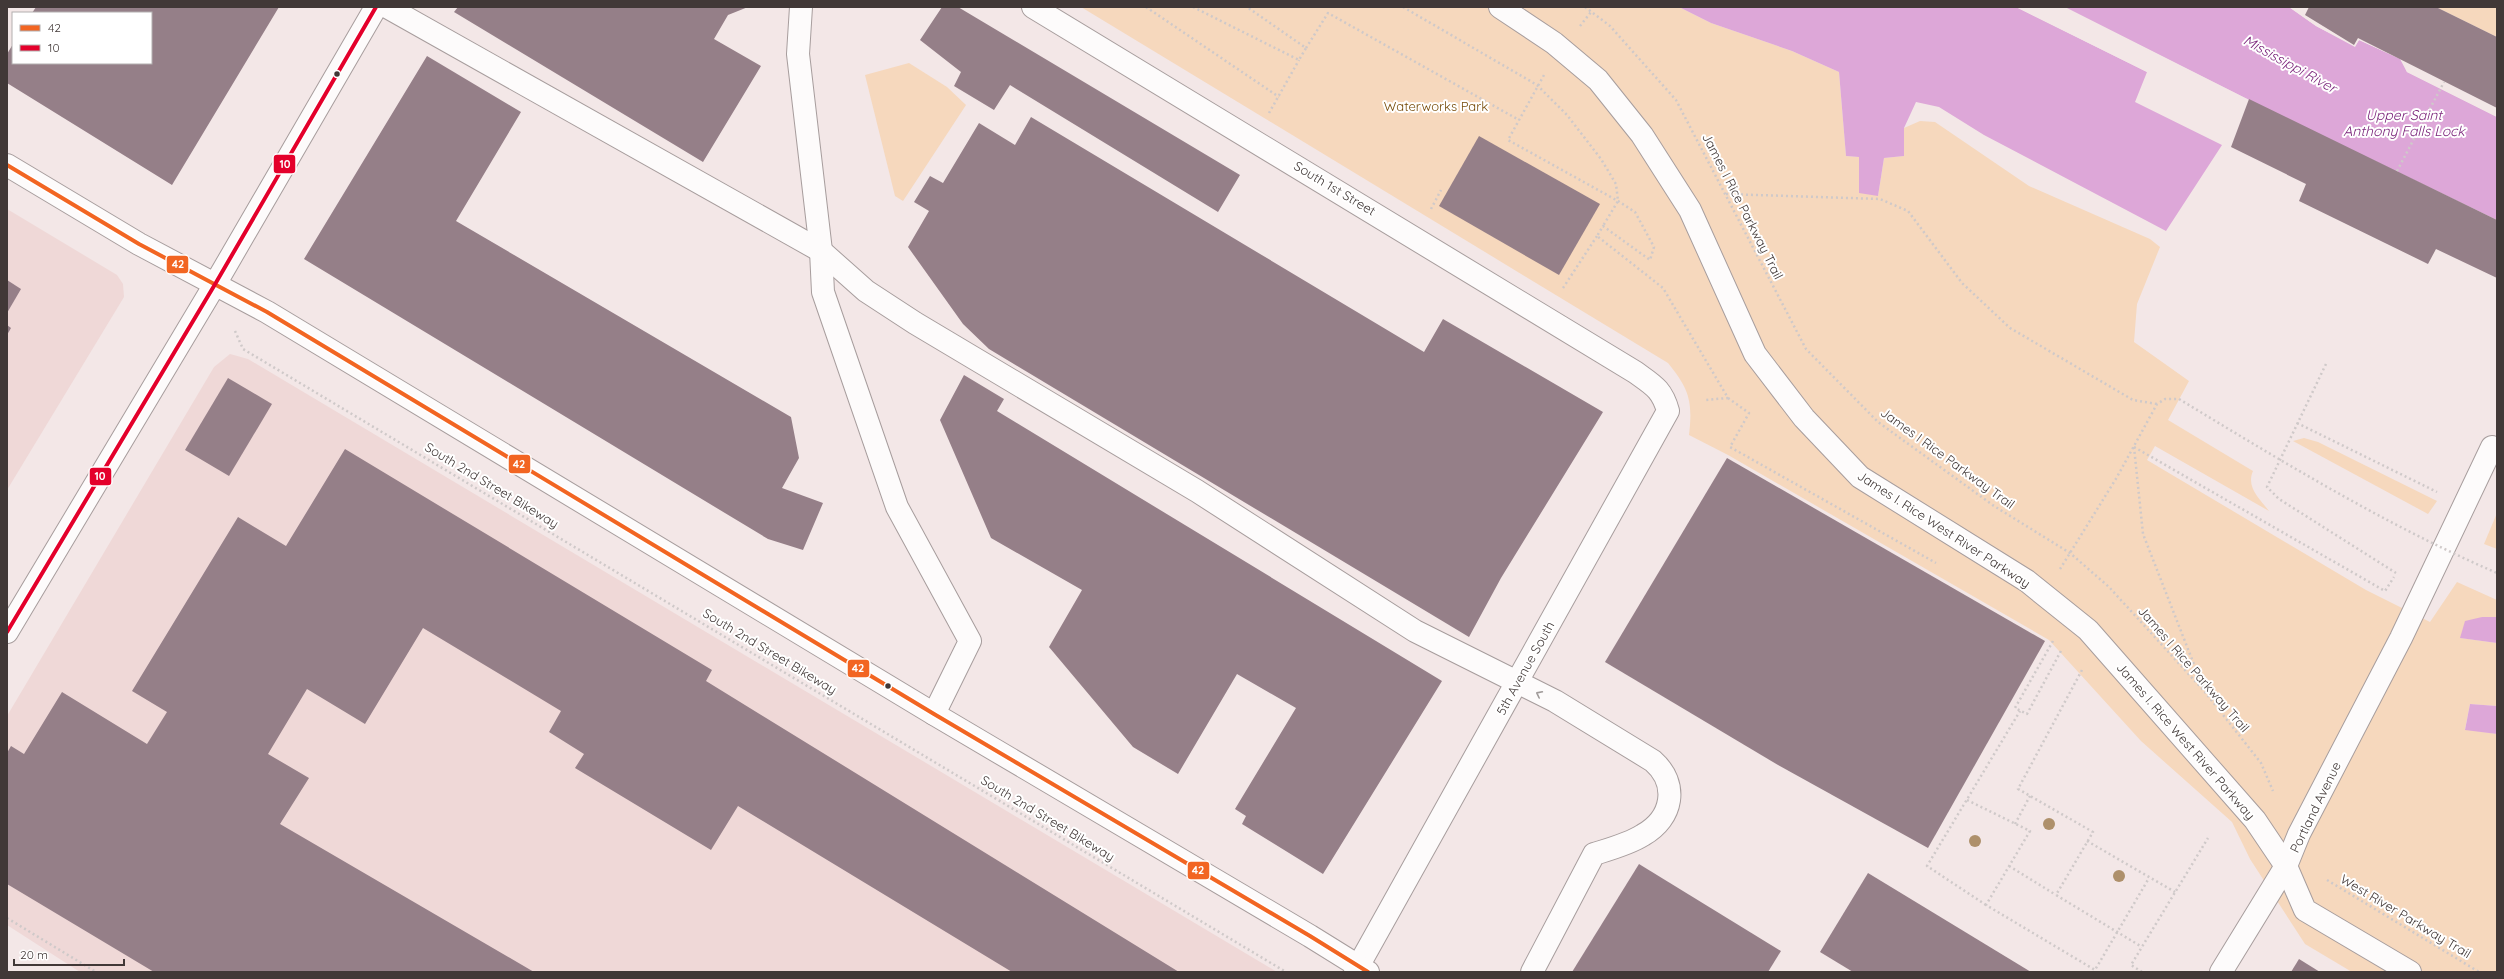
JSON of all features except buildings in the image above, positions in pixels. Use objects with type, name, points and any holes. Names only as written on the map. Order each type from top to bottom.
[{"type":"street","points":[[7,632],[214,286],[376,7]]},
{"type":"street","points":[[387,7],[821,251],[866,291],[915,323],[1197,491],[1415,631],[1561,705],[1653,761],[1664,771],[1669,784],[1669,800],[1655,827],[1643,836],[1594,854],[1532,972]]},
{"type":"street","points":[[801,7],[798,54],[821,251],[823,292],[897,508],[970,641],[934,714]]},
{"type":"street","name":"South 1st Street","points":[[1033,7],[1635,372]]},
{"type":"street","name":"James I. Rice West River Parkway","points":[[1500,7],[1554,44],[1598,80],[1642,135],[1690,210],[1756,354],[1804,418],[1860,477],[2027,581],[2088,630],[2255,820],[2286,866],[2305,910],[2410,972]]},
{"type":"street","points":[[7,165],[139,244],[214,286],[267,312],[934,714],[1310,936],[1360,970]]},
{"type":"street","name":"5th Avenue South","points":[[1360,970],[1517,682],[1668,411],[1664,396],[1657,387],[1635,372]]},
{"type":"street","name":"Portland Avenue","points":[[2221,972],[2286,866],[2300,834],[2401,638],[2495,444]]},
{"type":"path","points":[[1146,7],[1278,97]]},
{"type":"path","points":[[1193,7],[1299,60]]},
{"type":"path","points":[[1247,7],[1306,48]]},
{"type":"path","points":[[1404,7],[1537,85],[1567,115],[1601,159],[1616,184],[1618,201],[1597,236],[1562,288]]},
{"type":"path","name":"James I Rice Parkway Trail","points":[[1585,7],[1610,26],[1676,100],[1806,348],[1878,422],[1994,506],[2070,554],[2109,587],[2204,692],[2261,763],[2274,793]]},
{"type":"path","points":[[1269,113],[1328,13],[1518,120]]},
{"type":"path","points":[[2397,170],[2444,82]]},
{"type":"path","points":[[1537,85],[1508,140],[1635,212],[1654,247],[1650,260],[1603,226]]},
{"type":"path","points":[[1430,209],[1441,190]]},
{"type":"path","points":[[1725,194],[1880,199],[1908,211],[1962,284],[2010,328],[2133,400],[2158,404]]},
{"type":"path","points":[[1597,236],[1663,288],[1728,398],[1749,413],[1730,447],[1937,563]]},
{"type":"path","name":"South 2nd Street Bikeway","points":[[243,348],[1286,972]]},
{"type":"path","points":[[2134,447],[2385,591],[2397,572],[2279,500],[2267,487],[2326,364]]},
{"type":"path","points":[[1705,400],[1728,398]]},
{"type":"path","points":[[2057,574],[2134,447],[2158,404],[2165,399],[2179,399],[2302,474],[2408,531],[2497,573]]},
{"type":"path","points":[[2297,423],[2465,505]]},
{"type":"path","points":[[2134,447],[2143,534],[2204,692]]},
{"type":"path","points":[[2054,639],[2015,708],[2027,714],[2063,646]]},
{"type":"path","points":[[2056,895],[2093,832],[2018,788],[2081,671]]},
{"type":"path","points":[[2020,711],[1927,866],[1986,904],[2095,970],[2149,878]]},
{"type":"path","points":[[2015,824],[2030,796]]},
{"type":"path","points":[[1967,800],[2030,832],[1986,904]]},
{"type":"path","points":[[2142,972],[2131,965],[2208,838]]},
{"type":"path","points":[[2087,841],[2175,892]]},
{"type":"path","points":[[2008,866],[2142,947]]},
{"type":"path","name":"West River Parkway Trail","points":[[2323,878],[2479,972]]},
{"type":"path","points":[[7,918],[96,972]]},
{"type":"shaded area","points":[[7,209],[117,275],[123,284],[124,297],[7,490]]},
{"type":"shaded area","points":[[230,354],[248,359],[1277,972],[80,972],[7,925],[7,716],[214,367]]},
{"type":"green space","name":"Waterworks Park","points":[[1081,7],[1679,7],[1711,23],[1792,51],[1839,72],[1846,156],[1859,157],[1878,196],[1884,158],[1904,156],[1904,128],[1920,121],[1935,122],[2029,186],[2150,239],[2160,247],[2137,304],[2134,342],[2189,381],[2168,420],[2253,471],[2251,477],[2252,487],[2269,511],[2155,446],[2147,460],[2366,590],[2430,622],[2457,582],[2497,600],[2497,617],[2482,617],[2461,638],[2497,643],[2497,706],[2470,704],[2465,729],[2497,734],[2497,972],[2352,972],[2305,944],[2250,859],[2232,822],[2141,741],[2049,640],[1728,455],[1689,435],[1690,404],[1688,396],[1681,380],[1668,363]]},
{"type":"green space","points":[[2436,7],[2497,7],[2497,37]]},
{"type":"green space","points":[[909,63],[947,87],[966,105],[903,201],[895,196],[865,75]]},
{"type":"green space","points":[[2304,438],[2318,442],[2437,501],[2428,514],[2293,441]]},
{"type":"green space","points":[[2497,513],[2497,549],[2484,544]]},
{"type":"water","points":[[1679,7],[2016,7],[2147,72],[2135,102],[2222,145],[2166,231],[1984,135],[1939,107],[1916,102],[1904,128],[1904,156],[1884,158],[1878,196],[1859,193],[1859,157],[1846,156],[1839,72],[1792,51],[1711,23]]},
{"type":"water","points":[[2065,7],[2289,7],[2316,26],[2355,46],[2359,40],[2401,59],[2407,72],[2497,117],[2497,220],[2273,112]]},
{"type":"water","points":[[2482,617],[2497,617],[2497,643],[2460,638],[2465,621]]},
{"type":"water","points":[[2470,704],[2497,706],[2497,734],[2465,730]]},
{"type":"pier","points":[[2016,7],[2020,7],[2148,71],[2149,73]]},
{"type":"pier","points":[[2063,7],[2249,100],[2249,102],[2064,9]]},
{"type":"pier","points":[[2289,7],[2292,7],[2317,25],[2354,44],[2358,38],[2402,59],[2409,71],[2497,115],[2497,117],[2407,72],[2400,59],[2359,40],[2355,47],[2316,26]]},
{"type":"transit line","name":"10","points":[[7,632],[214,286],[376,7]]},
{"type":"transit line","name":"42","points":[[7,165],[139,244],[267,312],[934,714],[1310,936],[1368,972]]},
{"type":"water label","name":"Mississippi River","points":[[2290,64]]},
{"type":"water label","name":"Upper Saint Anthony Falls Lock","points":[[2404,124]]}]
